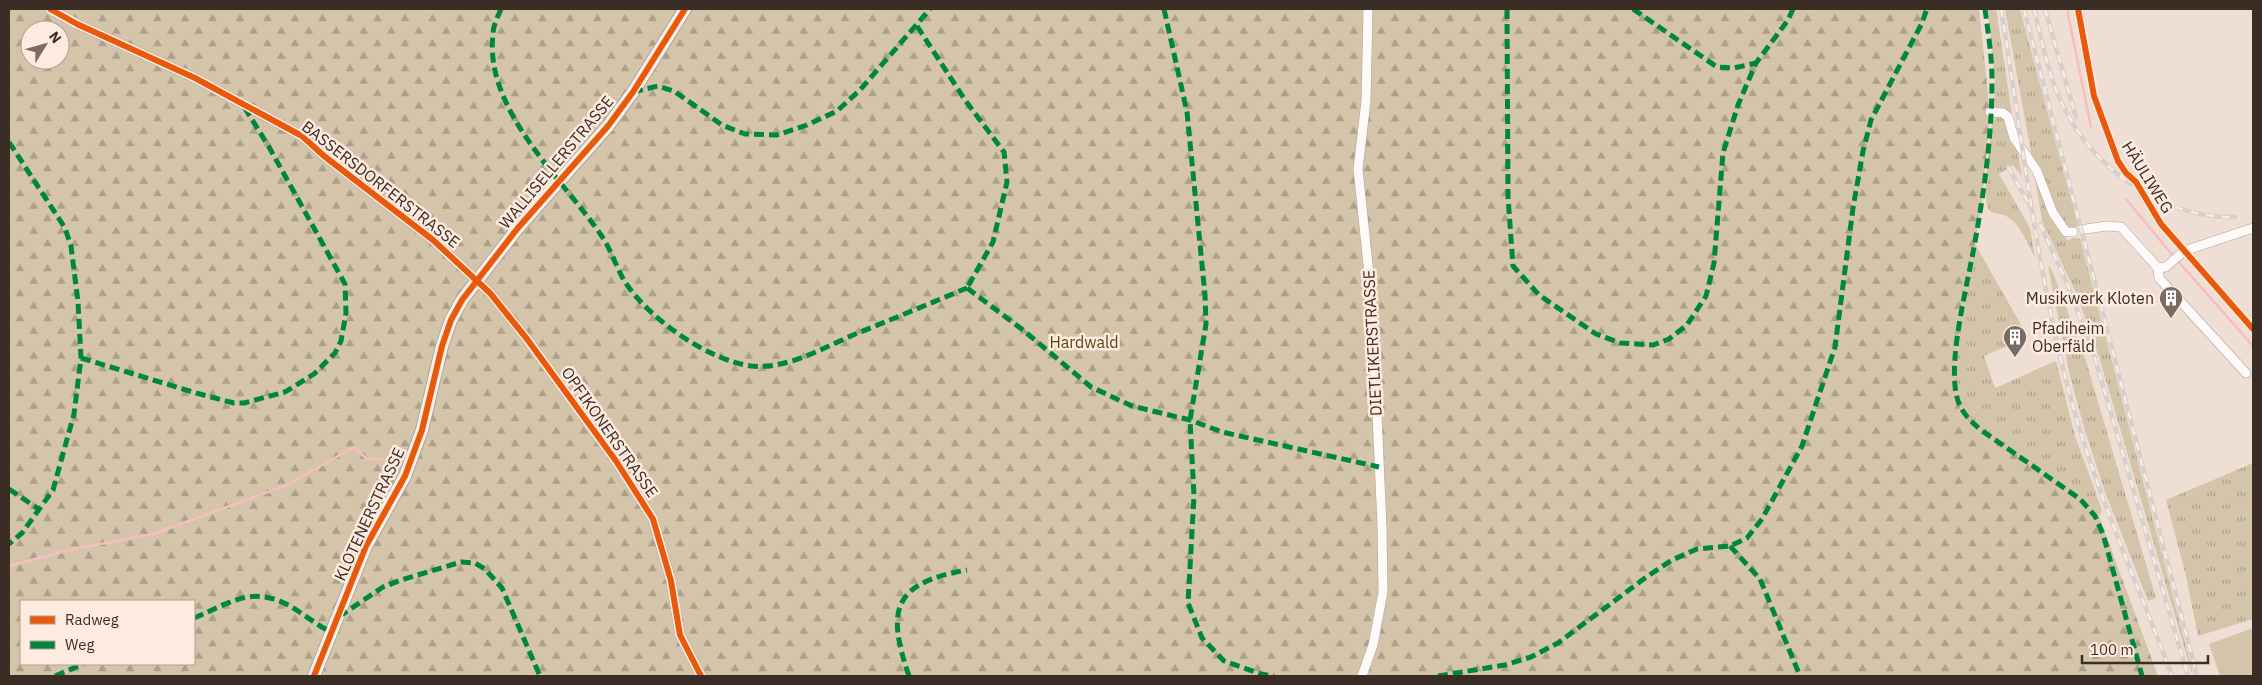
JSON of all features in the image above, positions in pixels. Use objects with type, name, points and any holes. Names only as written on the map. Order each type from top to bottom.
[{"type":"street","name":"BASSERSDORFERSTRASSE","points":[[50,9],[77,24],[195,78],[302,136],[324,156],[433,240],[477,280]]},
{"type":"street","name":"WALLISELLERSTRASSE","points":[[477,280],[517,228],[608,126],[633,92],[685,9]]},
{"type":"street","name":"DIETLIKERSTRASSE","points":[[1362,676],[1373,645],[1383,592],[1382,526],[1372,303],[1358,170],[1366,101],[1368,9]]},
{"type":"street","points":[[1990,112],[2003,113],[2008,118],[2014,138],[2038,174],[2055,217],[2066,232],[2073,232]]},
{"type":"street","points":[[2086,229],[2106,226],[2121,227],[2158,268],[2159,278],[2246,373]]},
{"type":"street","points":[[2158,268],[2166,267],[2181,253],[2253,228]]},
{"type":"street","name":"KLOTENERSTRASSE","points":[[314,676],[366,546],[405,476],[422,430],[442,346],[451,320],[462,300],[477,280]]},
{"type":"street","name":"OPFIKONERSTRASSE","points":[[477,280],[490,293],[527,339],[616,461],[653,519],[671,580],[680,635],[701,676]]},
{"type":"green space","name":"Hardwald","points":[[9,9],[1979,9],[1990,112],[1982,202],[1958,343],[1955,381],[1960,414],[2099,516],[2158,676],[9,676]]},
{"type":"green space","points":[[1988,9],[1996,9],[2012,114],[1994,106],[1995,81]]},
{"type":"green space","points":[[2005,9],[2020,9],[2078,226],[2070,229],[2058,216],[2032,158]]},
{"type":"green space","points":[[1998,116],[2005,120],[2008,133],[2017,148],[2022,176],[2013,165],[1999,174],[2030,228],[2035,257],[2023,235],[2011,219],[1991,212],[1987,204],[1986,182],[1992,121]]},
{"type":"green space","points":[[2034,171],[2050,215],[2068,241],[2072,238],[2080,238],[2192,674],[2100,360],[2076,293],[2042,221]]},
{"type":"green space","points":[[1975,244],[2028,337],[1984,356],[1995,388],[2056,361],[2075,436],[2102,510],[2099,516],[1960,415],[1955,381],[1958,343]]},
{"type":"green space","points":[[2048,267],[2050,267],[2054,275],[2085,358],[2156,598],[2148,601],[2105,492],[2085,431],[2070,376]]},
{"type":"green space","points":[[2253,463],[2253,619],[2198,636],[2186,576],[2166,500]]},
{"type":"green space","points":[[2253,628],[2253,676],[2220,676],[2209,644]]},
{"type":"waterway","points":[[2067,9],[2091,127]]},
{"type":"waterway","points":[[2126,199],[2174,257]]},
{"type":"waterway","points":[[2178,261],[2253,346]]},
{"type":"waterway","points":[[9,566],[65,551],[153,534],[287,485],[354,447],[367,459],[404,460]]},
{"type":"railway","points":[[2001,9],[2030,201],[2047,297],[2069,392],[2079,428],[2104,500],[2172,676]]},
{"type":"railway","points":[[2024,9],[2197,676]]},
{"type":"railway","points":[[2034,9],[2046,60],[2056,90],[2069,116],[2085,141],[2105,163],[2151,197],[2178,208],[2206,215],[2235,217]]},
{"type":"railway","points":[[2045,9],[2076,117]]},
{"type":"railway","points":[[2008,167],[2030,206]]},
{"type":"railway","points":[[2040,224],[2070,290],[2094,355],[2188,676]]},
{"type":"marked path","points":[[501,9],[493,31],[493,62],[501,89],[513,116],[529,142],[601,235],[625,282],[636,296],[664,323],[699,347],[717,356],[751,366],[765,366],[793,361],[967,288]]},
{"type":"marked path","points":[[633,92],[658,86],[674,91],[722,125],[745,134],[777,135],[807,125],[837,111],[860,90],[930,9]]},
{"type":"marked path","points":[[1164,9],[1187,112],[1205,295],[1206,324],[1190,420],[1194,496],[1188,603],[1202,638],[1224,661],[1261,674],[1274,676]]},
{"type":"marked path","points":[[1507,9],[1508,197],[1513,266],[1539,295],[1596,334],[1620,343],[1653,345],[1669,339],[1687,325],[1706,296],[1714,263],[1723,153],[1738,105],[1756,63],[1788,20],[1793,9]]},
{"type":"marked path","points":[[1633,9],[1717,67],[1734,68],[1756,63]]},
{"type":"marked path","points":[[1438,676],[1505,665],[1531,657],[1558,643],[1672,560],[1697,549],[1730,546],[1747,538],[1762,519],[1802,446],[1835,347],[1853,208],[1863,151],[1871,120],[1921,25],[1927,9]]},
{"type":"marked path","points":[[1985,9],[1992,72],[1991,123],[1981,206],[1957,341],[1954,377],[1957,399],[1965,414],[1981,430],[2080,499],[2095,516],[2103,534],[2142,676]]},
{"type":"marked path","points":[[917,26],[965,100],[1004,152],[1007,182],[993,242],[967,288]]},
{"type":"marked path","points":[[81,358],[196,393],[234,403],[244,403],[285,392],[314,374],[335,353],[341,341],[346,313],[345,284],[269,147],[243,105]]},
{"type":"marked path","points":[[9,142],[65,228],[71,246],[78,302],[81,358],[74,414],[53,490],[22,533],[9,544]]},
{"type":"marked path","points":[[967,288],[1023,330],[1091,387],[1132,406],[1190,420],[1222,432],[1379,467]]},
{"type":"marked path","points":[[9,489],[40,510]]},
{"type":"marked path","points":[[1730,546],[1760,579],[1800,676]]},
{"type":"marked path","points":[[338,614],[343,614],[383,587],[401,580],[461,562],[475,563],[485,569],[502,588],[540,676]]},
{"type":"marked path","points":[[909,676],[898,633],[898,616],[902,603],[910,592],[923,583],[967,570]]},
{"type":"marked path","points":[[195,618],[229,602],[251,597],[262,597],[275,599],[288,605],[331,632]]},
{"type":"marked path","points":[[55,676],[81,665]]},
{"type":"cycle path","points":[[50,9],[77,24],[195,78],[302,136],[324,156],[433,240],[490,293],[527,339],[616,461],[653,519],[671,581],[680,635],[701,676]]},
{"type":"cycle path","points":[[314,676],[366,546],[405,476],[422,430],[442,346],[451,320],[462,300],[517,229],[608,126],[633,92],[685,9]]},
{"type":"cycle path","name":"HÄULIWEG","points":[[2078,9],[2094,96],[2118,161],[2126,173],[2136,182],[2161,224],[2253,329]]},
{"type":"place","name":"Musikwerk Kloten","points":[[2171,319]]},
{"type":"place","name":"Pfadiheim Oberfäld","points":[[2015,358]]}]
